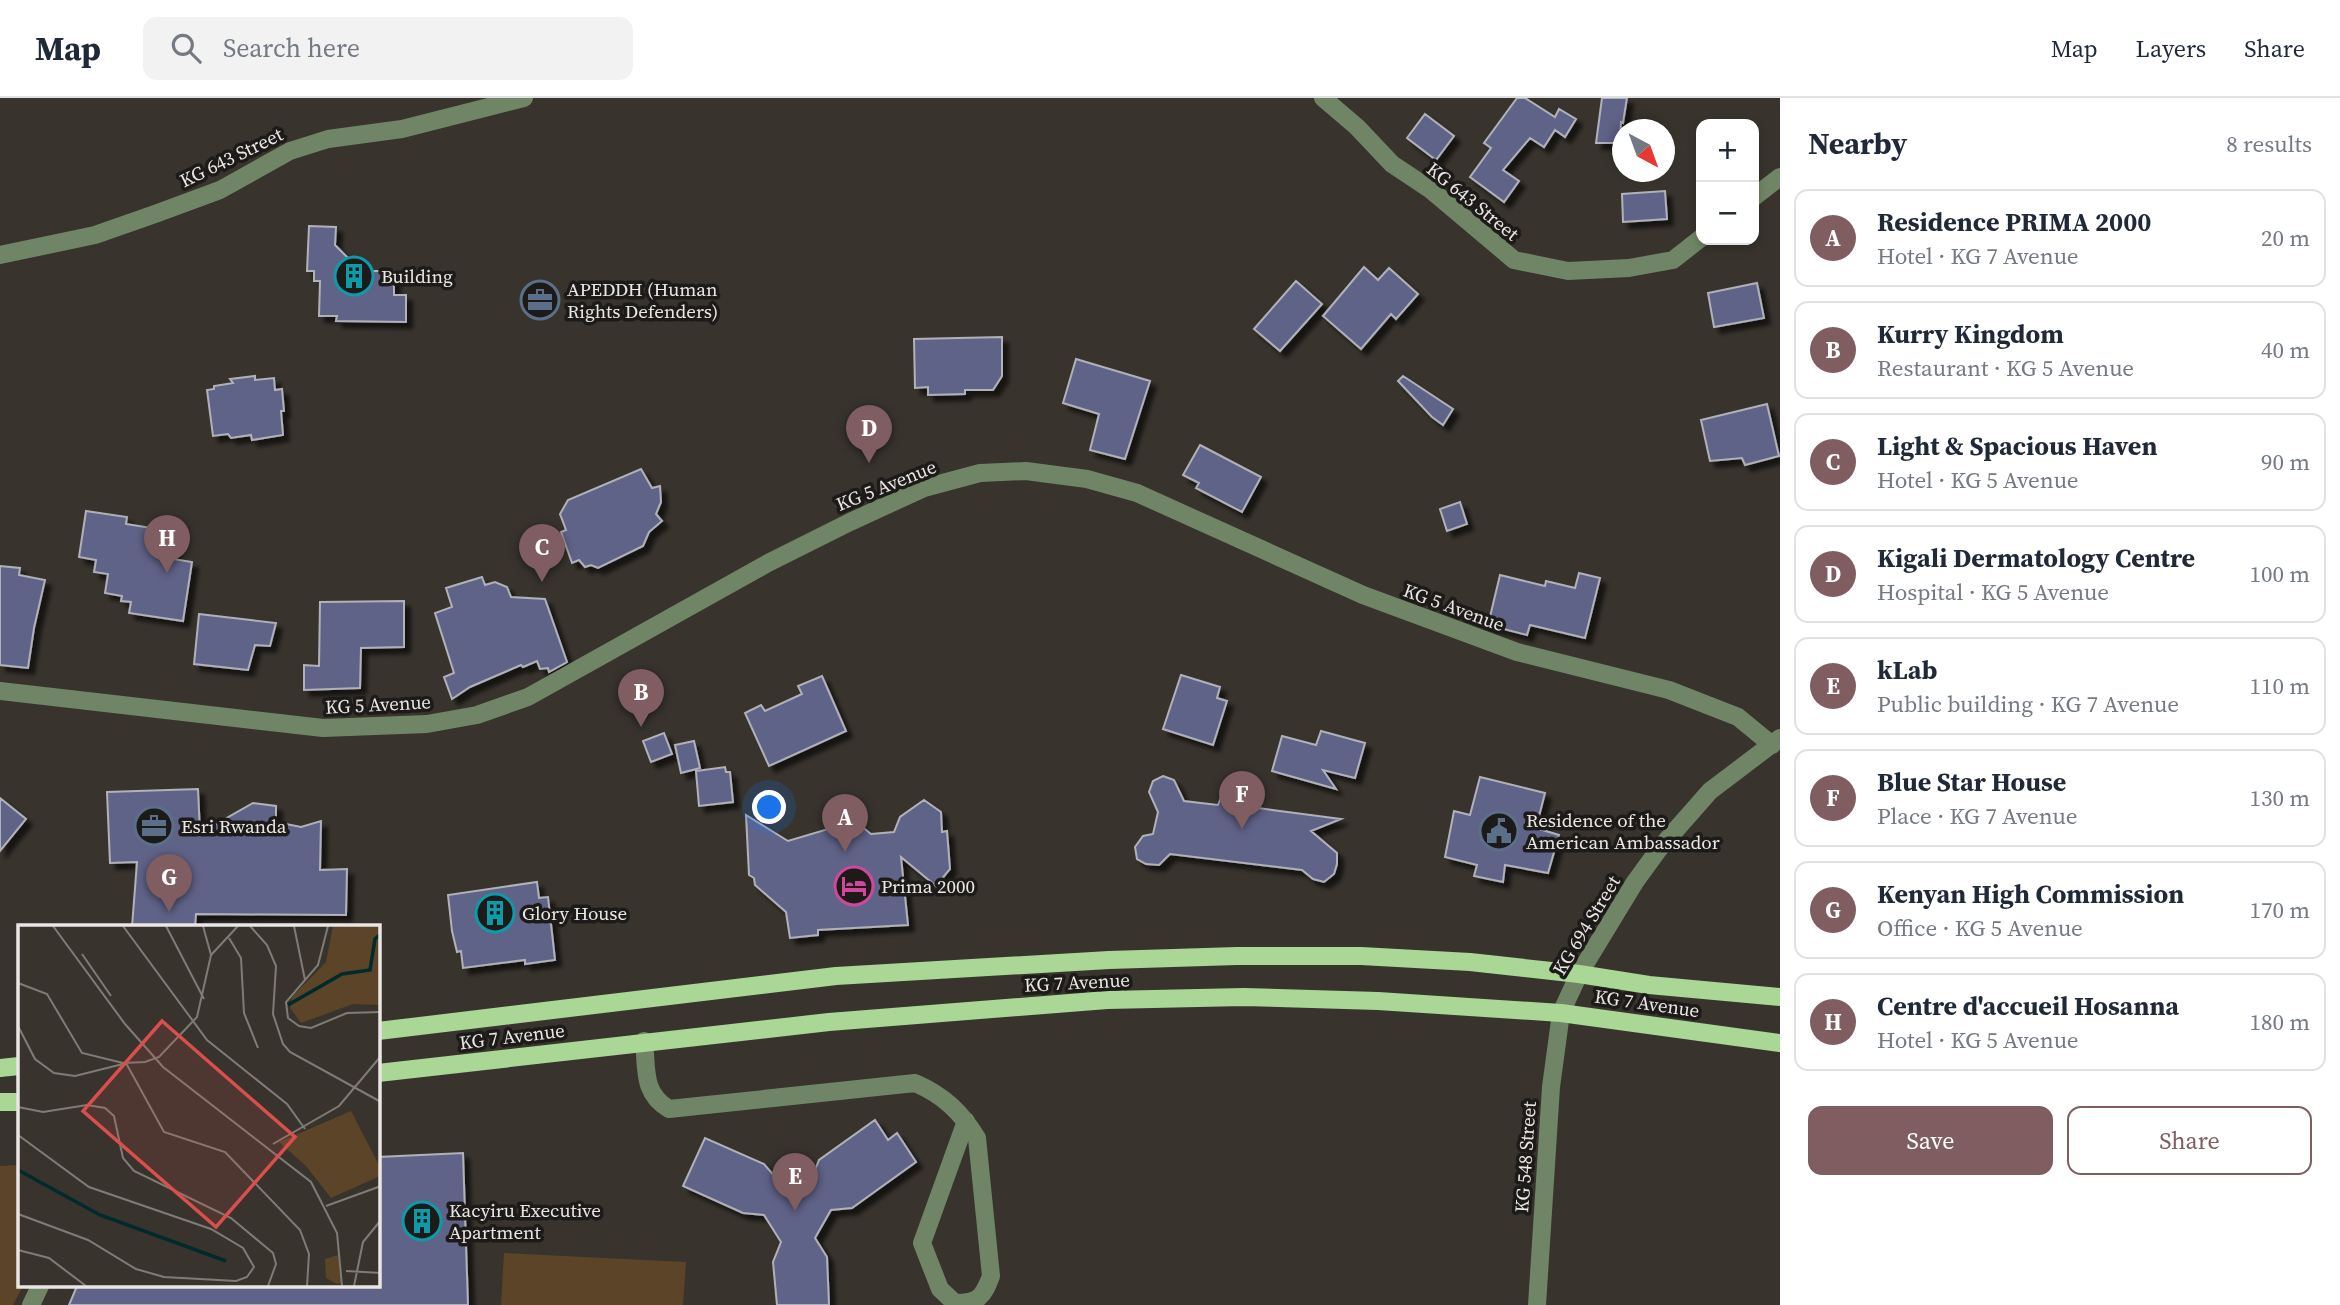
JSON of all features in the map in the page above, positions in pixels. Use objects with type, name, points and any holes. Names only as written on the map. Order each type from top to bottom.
[{"type":"main road","name":"KG 7 Avenue","points":[[380,1031],[836,976],[1109,960],[1361,956],[1470,962],[1649,985],[1780,997]]},
{"type":"main road","name":"KG 7 Avenue","points":[[380,1073],[829,1022],[1107,1000],[1284,998],[1378,1001],[1561,1013],[1780,1043]]},
{"type":"main road","points":[[0,1068],[18,1066]]},
{"type":"main road","points":[[0,1102],[18,1102]]},
{"type":"street","name":"KG 643 Street","points":[[0,255],[95,235],[220,190],[289,151],[328,139],[402,128],[524,98]]},
{"type":"street","name":"KG 643 Street","points":[[1323,98],[1357,127],[1392,164],[1432,190],[1514,260],[1568,271],[1629,268],[1673,260],[1696,242]]},
{"type":"street","points":[[1759,193],[1780,177]]},
{"type":"street","name":"KG 5 Avenue","points":[[0,691],[323,728],[427,724],[477,715],[528,697],[768,563],[924,488],[980,473],[1026,471],[1087,479],[1137,493],[1389,605],[1517,652],[1669,690],[1738,717],[1776,741]]},
{"type":"street","name":"KG 694 Street","points":[[1561,1013],[1579,974],[1635,882],[1659,849],[1710,791],[1776,741]]},
{"type":"street","name":"KG 548 Street","points":[[1537,1305],[1549,1111],[1561,1013]]},
{"type":"street","points":[[644,1041],[649,1090],[657,1102],[669,1109],[915,1083],[932,1091],[956,1109],[966,1121],[977,1138],[991,1276],[983,1295],[970,1303],[955,1303],[940,1289],[922,1243],[966,1121]]},
{"type":"street","points":[[31,1305],[39,1288]]},
{"type":"shaded area","points":[[18,1165],[18,1288],[22,1288],[13,1305],[0,1305],[0,1166]]},
{"type":"shaded area","points":[[504,1253],[686,1262],[683,1305],[501,1305]]},
{"type":"building","points":[[1517,98],[1525,98],[1555,117],[1559,109],[1576,119],[1565,137],[1555,130],[1544,147],[1530,138],[1503,170],[1519,181],[1504,202],[1470,177],[1491,148],[1484,143]]},
{"type":"building","points":[[1602,98],[1627,98],[1624,119],[1612,119],[1612,143],[1596,143]]},
{"type":"building","points":[[1425,114],[1454,136],[1436,160],[1407,138]]},
{"type":"building","points":[[1665,191],[1667,219],[1623,222],[1622,194]]},
{"type":"building","name":"Building","points":[[309,226],[336,227],[335,245],[361,271],[394,271],[394,295],[406,295],[406,322],[336,321],[337,316],[319,316],[320,281],[314,281],[314,271],[307,271]]},
{"type":"building","points":[[1364,267],[1378,280],[1389,268],[1418,294],[1396,319],[1391,314],[1361,349],[1323,316]]},
{"type":"building","points":[[1296,281],[1322,304],[1280,351],[1254,329]]},
{"type":"building","points":[[1757,283],[1764,318],[1714,327],[1708,293]]},
{"type":"building","points":[[1002,337],[1002,376],[993,390],[965,390],[965,394],[928,395],[928,387],[915,388],[914,339]]},
{"type":"building","points":[[1076,359],[1150,381],[1125,459],[1090,450],[1099,414],[1063,403]]},
{"type":"building","points":[[255,376],[255,380],[274,378],[275,390],[282,389],[283,435],[252,440],[251,435],[231,438],[228,434],[213,436],[207,390],[233,383],[230,379]]},
{"type":"building","points":[[1403,376],[1453,409],[1443,425],[1398,381]]},
{"type":"building","points":[[1767,404],[1779,456],[1745,465],[1742,458],[1710,461],[1701,420]]},
{"type":"building","points":[[1200,445],[1261,477],[1242,512],[1196,488],[1199,483],[1183,475]]},
{"type":"building","points":[[641,469],[652,488],[660,486],[661,502],[656,514],[662,521],[649,532],[643,546],[598,568],[591,565],[585,567],[579,560],[572,563],[561,532],[566,530],[560,514],[568,500]]},
{"type":"building","points":[[1460,502],[1467,524],[1447,531],[1440,509]]},
{"type":"building","points":[[86,511],[127,517],[126,524],[177,532],[173,559],[192,562],[183,621],[129,613],[131,602],[121,601],[122,596],[105,593],[108,574],[94,572],[96,560],[79,557]]},
{"type":"building","points":[[0,566],[20,568],[19,575],[45,580],[28,668],[0,665]]},
{"type":"building","points":[[1579,573],[1600,578],[1585,638],[1530,625],[1527,635],[1488,625],[1500,575],[1545,586],[1546,581],[1575,588]]},
{"type":"building","points":[[482,577],[485,585],[495,582],[507,587],[511,597],[545,599],[567,662],[549,672],[548,668],[540,669],[537,661],[523,667],[521,665],[470,687],[452,699],[444,677],[454,673],[435,613],[452,607],[446,588]]},
{"type":"building","points":[[404,601],[404,647],[361,648],[360,688],[304,690],[304,665],[319,666],[320,602]]},
{"type":"building","points":[[199,614],[276,623],[270,646],[255,645],[248,670],[194,664]]},
{"type":"building","points":[[1181,675],[1220,687],[1217,698],[1227,701],[1213,745],[1163,729]]},
{"type":"building","points":[[822,676],[846,731],[769,766],[745,713],[761,705],[765,711],[802,694],[798,686]]},
{"type":"building","points":[[1321,731],[1365,743],[1355,778],[1323,770],[1336,789],[1272,771],[1282,736],[1316,745]]},
{"type":"building","points":[[664,733],[672,754],[651,762],[643,741]]},
{"type":"building","points":[[694,741],[700,768],[681,773],[675,745]]},
{"type":"building","points":[[725,767],[726,772],[730,772],[733,802],[699,806],[696,771]]},
{"type":"building","points":[[1163,776],[1174,780],[1184,801],[1218,805],[1226,784],[1253,789],[1250,807],[1341,819],[1311,831],[1337,853],[1334,874],[1324,882],[1313,879],[1302,870],[1170,854],[1159,865],[1146,864],[1137,859],[1135,847],[1143,836],[1153,834],[1158,812],[1149,792],[1153,781]]},
{"type":"building","name":"Residence of the American Ambassador","points":[[1480,777],[1545,793],[1536,828],[1559,835],[1548,873],[1505,865],[1503,882],[1474,876],[1477,865],[1445,857],[1454,811],[1470,815]]},
{"type":"building","points":[[198,789],[200,833],[253,803],[276,806],[276,822],[301,827],[321,821],[320,870],[347,869],[346,915],[196,914],[195,925],[132,925],[137,862],[110,863],[107,792]]},
{"type":"building","points":[[0,798],[26,819],[0,851]]},
{"type":"building","points":[[924,800],[941,812],[942,832],[947,831],[950,869],[936,886],[901,857],[908,925],[818,930],[818,935],[790,938],[786,912],[755,885],[754,878],[749,875],[746,815],[788,841],[855,821],[871,834],[894,832],[900,817]]},
{"type":"building","name":"Glory House","points":[[537,882],[539,898],[548,897],[555,960],[525,964],[525,960],[463,968],[461,951],[457,952],[452,931],[448,895]]},
{"type":"building","points":[[875,1120],[888,1140],[897,1133],[916,1162],[852,1208],[831,1210],[815,1238],[827,1257],[829,1305],[777,1305],[773,1262],[781,1242],[764,1215],[743,1213],[683,1186],[705,1138],[764,1164],[776,1178],[813,1175],[819,1160]]},
{"type":"building","name":"Kacyiru Executive Apartment","points":[[463,1153],[468,1305],[69,1305],[76,1288],[380,1288],[380,1157]]},
{"type":"place","name":"Building","points":[[354,276]]},
{"type":"place","name":"APEDDH (Human Rights Defenders)","points":[[540,300]]},
{"type":"place","name":"Kigali Dermatology Centre","points":[[869,463]]},
{"type":"place","name":"Centre d'accueil Hosanna","points":[[167,573]]},
{"type":"place","name":"Light & Spacious Haven","points":[[542,582]]},
{"type":"place","name":"Kurry Kingdom","points":[[641,727]]},
{"type":"place","name":"Esri Rwanda","points":[[154,826]]},
{"type":"place","name":"Blue Star House","points":[[1242,829]]},
{"type":"place","name":"Residence of the American Ambassador","points":[[1499,831]]},
{"type":"place","name":"Residence PRIMA 2000","points":[[845,852]]},
{"type":"place","name":"Prima 2000","points":[[854,886]]},
{"type":"place","name":"Kenyan High Commission","points":[[169,912]]},
{"type":"place","name":"Glory House","points":[[495,913]]},
{"type":"place","name":"kLab","points":[[795,1211]]},
{"type":"place","name":"Kacyiru Executive Apartment","points":[[422,1221]]}]
